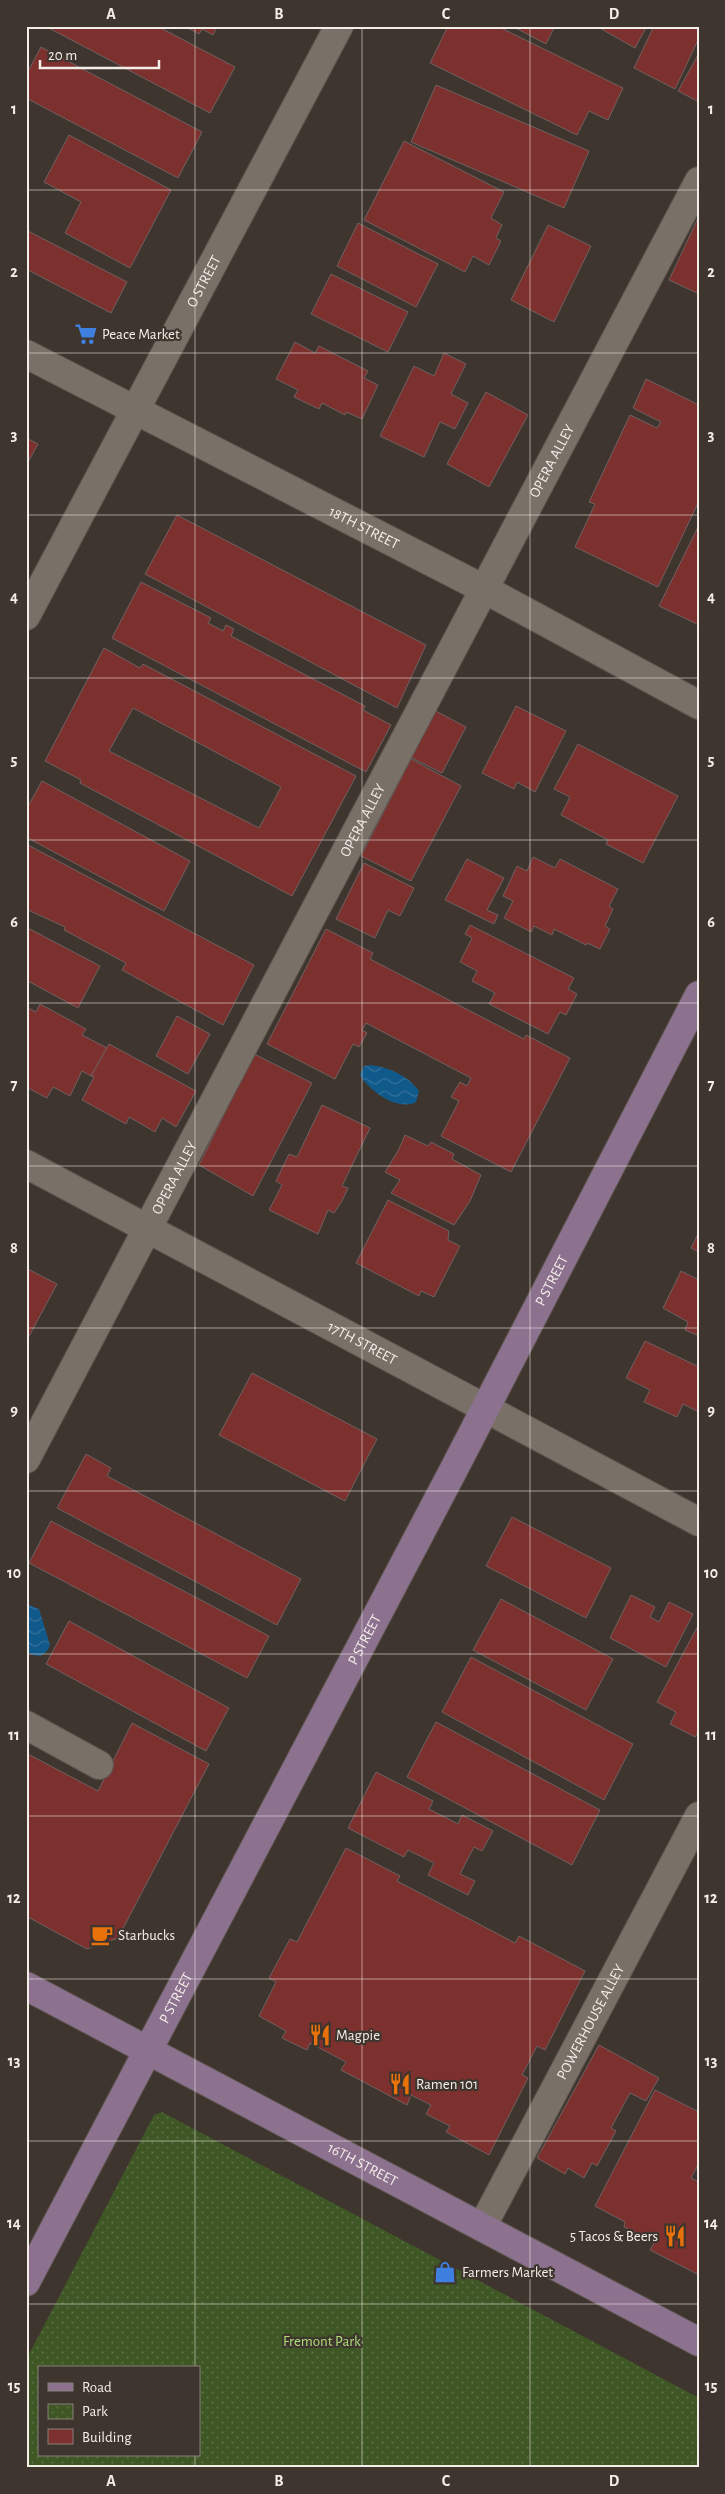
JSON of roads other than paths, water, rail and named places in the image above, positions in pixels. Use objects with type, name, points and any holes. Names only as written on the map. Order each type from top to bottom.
[{"type":"main road","name":"P STREET","points":[[26,2282],[486,1408],[699,996]]},
{"type":"main road","name":"16TH STREET","points":[[26,1986],[699,2342]]},
{"type":"street","name":"O STREET","points":[[26,616],[338,26]]},
{"type":"street","name":"OPERA ALLEY","points":[[26,1459],[699,181]]},
{"type":"street","name":"18TH STREET","points":[[26,354],[484,589],[699,705]]},
{"type":"street","name":"17TH STREET","points":[[26,1164],[699,1522]]},
{"type":"street","points":[[26,1725],[99,1765]]},
{"type":"street","name":"POWERHOUSE ALLEY","points":[[482,2227],[699,1816]]},
{"type":"water","points":[[371,1065],[391,1070],[414,1085],[419,1091],[416,1102],[401,1104],[392,1102],[376,1093],[360,1075],[364,1066]]},
{"type":"water","points":[[26,1604],[39,1609],[50,1645],[46,1652],[37,1656],[26,1651]]},
{"type":"place","name":"Peace Market","points":[[86,334]]},
{"type":"place","name":"Starbucks","points":[[102,1935]]},
{"type":"place","name":"Magpie","points":[[320,2035]]},
{"type":"place","name":"Ramen 101","points":[[400,2084]]},
{"type":"place","name":"5 Tacos & Beers","points":[[675,2236]]},
{"type":"place","name":"Farmers Market","points":[[445,2272]]},
{"type":"park label","name":"Fremont Park","points":[[322,2341]]}]
